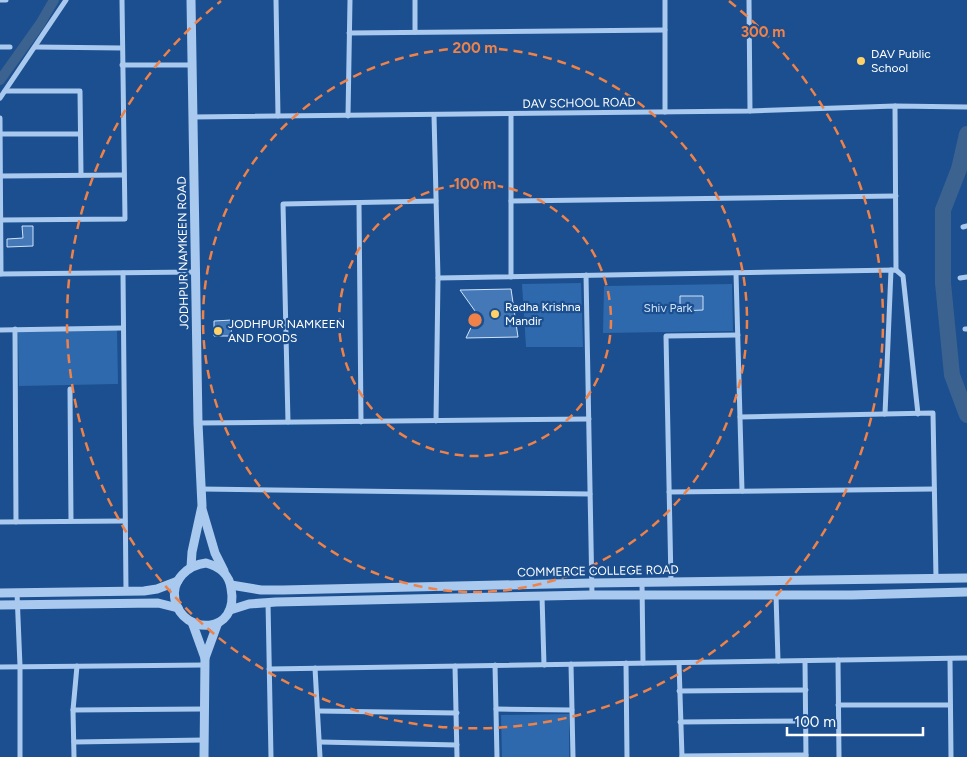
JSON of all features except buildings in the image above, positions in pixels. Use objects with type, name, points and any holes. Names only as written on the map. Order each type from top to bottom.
[{"type":"street","points":[[0,0],[6,0]]},
{"type":"street","points":[[0,98],[66,0]]},
{"type":"street","points":[[0,220],[125,219],[122,0]]},
{"type":"street","name":"JODHPUR NAMKEEN ROAD","points":[[191,0],[198,423],[202,506]]},
{"type":"street","points":[[276,0],[278,116]]},
{"type":"street","points":[[348,116],[350,0]]},
{"type":"street","points":[[415,0],[415,32]]},
{"type":"street","points":[[665,0],[665,112]]},
{"type":"street","points":[[748,0],[750,111]]},
{"type":"street","points":[[349,33],[665,30]]},
{"type":"street","points":[[0,47],[10,47]]},
{"type":"street","points":[[35,48],[122,48]]},
{"type":"street","points":[[122,65],[192,65]]},
{"type":"street","points":[[5,90],[80,91],[81,176]]},
{"type":"street","points":[[885,414],[894,270],[896,196],[895,106]]},
{"type":"street","name":"DAV SCHOOL ROAD","points":[[193,117],[750,111],[895,106],[966,107]]},
{"type":"street","points":[[511,114],[511,277]]},
{"type":"street","points":[[434,115],[438,278],[436,421]]},
{"type":"street","points":[[0,118],[1,274],[196,272]]},
{"type":"street","points":[[1,134],[80,134]]},
{"type":"street","points":[[1,176],[124,175]]},
{"type":"street","points":[[511,201],[896,196]]},
{"type":"street","points":[[288,422],[283,204],[436,201]]},
{"type":"street","points":[[359,202],[361,422]]},
{"type":"street","points":[[438,278],[894,270],[903,276],[918,414]]},
{"type":"street","points":[[123,273],[126,592]]},
{"type":"street","points":[[736,273],[742,492]]},
{"type":"street","points":[[586,275],[592,595]]},
{"type":"street","points":[[960,278],[967,277]]},
{"type":"street","points":[[0,330],[123,328]]},
{"type":"street","points":[[15,329],[16,522]]},
{"type":"street","points":[[671,582],[666,336],[738,335]]},
{"type":"street","points":[[70,389],[71,521]]},
{"type":"street","points":[[740,416],[933,413],[936,578]]},
{"type":"street","points":[[198,423],[589,419]]},
{"type":"street","points":[[669,492],[934,489]]},
{"type":"street","points":[[201,490],[590,494]]},
{"type":"street","points":[[191,567],[192,552],[202,506]]},
{"type":"street","points":[[202,506],[213,547],[229,578],[233,599],[230,610],[217,625],[205,662],[203,709],[204,757]]},
{"type":"street","points":[[0,522],[125,521]]},
{"type":"street","points":[[217,625],[192,622],[184,616],[178,608],[175,590],[178,581],[191,567],[206,563],[224,571]]},
{"type":"street","name":"COMMERCE COLLEGE ROAD","points":[[231,585],[261,590],[283,590],[642,582],[967,578]]},
{"type":"street","points":[[0,593],[126,592],[157,589],[178,581]]},
{"type":"street","points":[[642,582],[643,663]]},
{"type":"street","points":[[230,610],[249,604],[268,602],[592,595],[967,592]]},
{"type":"street","points":[[16,593],[20,666],[20,757]]},
{"type":"street","points":[[776,595],[778,661]]},
{"type":"street","points":[[542,596],[544,665]]},
{"type":"street","points":[[268,602],[271,757]]},
{"type":"street","points":[[0,605],[158,604],[178,608]]},
{"type":"street","points":[[192,622],[205,662]]},
{"type":"street","points":[[269,669],[967,658]]},
{"type":"street","points":[[950,659],[951,757]]},
{"type":"street","points":[[838,660],[839,757]]},
{"type":"street","points":[[679,663],[682,756],[806,756],[805,661]]},
{"type":"street","points":[[0,667],[205,662]]},
{"type":"street","points":[[626,663],[627,757]]},
{"type":"street","points":[[571,664],[573,757]]},
{"type":"street","points":[[494,665],[497,757]]},
{"type":"street","points":[[74,757],[73,710],[77,666]]},
{"type":"street","points":[[455,666],[458,757]]},
{"type":"street","points":[[315,668],[319,711],[320,757]]},
{"type":"street","points":[[679,691],[806,690]]},
{"type":"street","points":[[838,705],[950,705]]},
{"type":"street","points":[[73,710],[203,709]]},
{"type":"street","points":[[496,709],[572,710]]},
{"type":"street","points":[[319,711],[458,714]]},
{"type":"street","points":[[680,722],[806,721]]},
{"type":"street","points":[[74,742],[204,740]]},
{"type":"street","points":[[320,742],[457,745]]},
{"type":"green space","points":[[581,283],[583,347],[526,347],[522,284]]},
{"type":"green space","name":"Shiv Park","points":[[732,284],[733,331],[603,333],[604,286]]},
{"type":"green space","points":[[117,330],[118,384],[19,386],[18,332]]},
{"type":"green space","points":[[569,714],[569,757],[502,757],[501,715]]},
{"type":"waterway","points":[[0,80],[40,24],[54,0]]},
{"type":"waterway","points":[[967,134],[959,169],[943,210],[943,283],[952,375],[967,415]]},
{"type":"place","name":"DAV Public School","points":[[861,61]]},
{"type":"place","name":"Radha Krishna Mandir","points":[[495,314]]},
{"type":"place","name":"JODHPUR NAMKEEN AND FOODS","points":[[218,331]]}]
